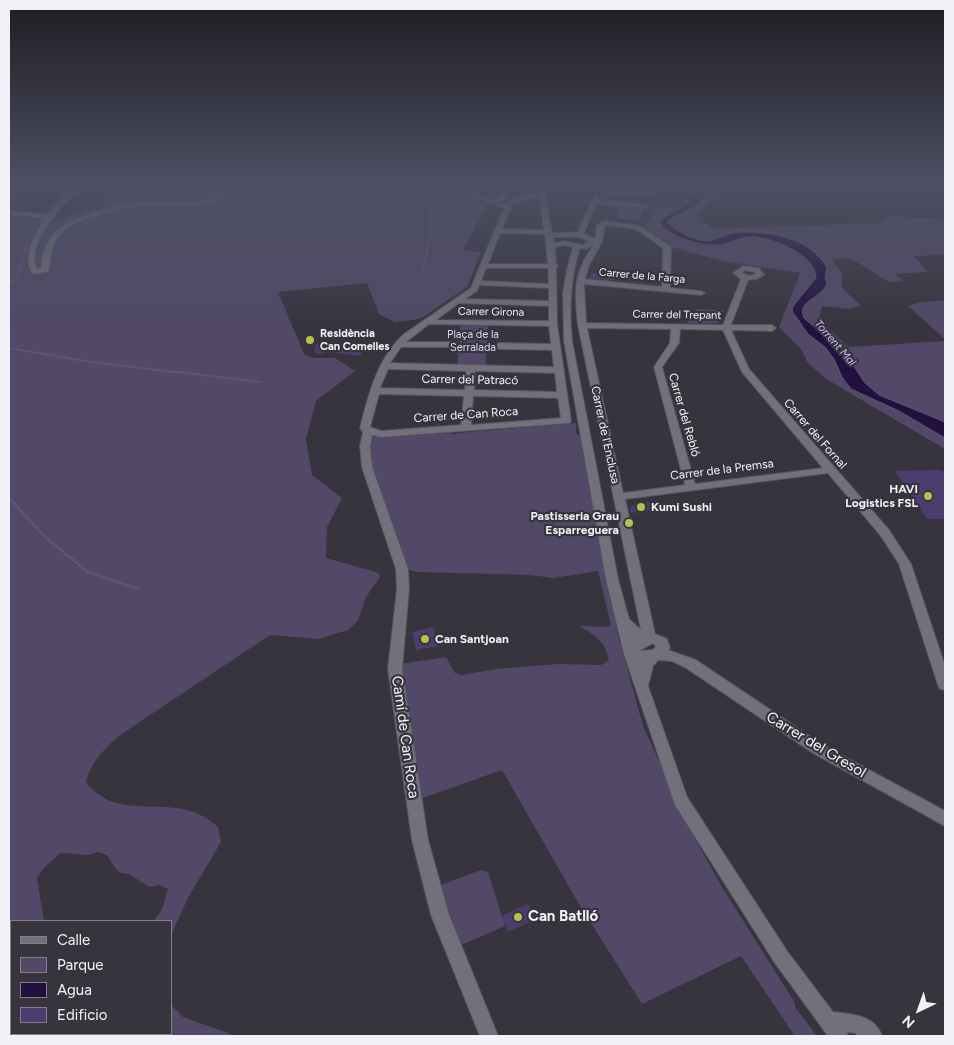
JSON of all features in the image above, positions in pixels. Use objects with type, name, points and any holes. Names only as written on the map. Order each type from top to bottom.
[{"type":"street","points":[[39,234],[31,265],[33,271],[36,272],[45,270],[45,261],[58,234]]},
{"type":"street","points":[[398,344],[472,292],[478,283],[497,234]]},
{"type":"street","points":[[549,234],[554,266],[552,286],[553,324],[563,395]]},
{"type":"street","points":[[552,234],[577,241],[596,250]]},
{"type":"street","points":[[580,234],[568,282],[565,309],[568,341],[610,567],[642,686],[680,800],[781,957],[839,1036]]},
{"type":"street","points":[[648,234],[668,247],[666,289]]},
{"type":"street","points":[[551,246],[601,235]]},
{"type":"street","name":"Carrer de l'Enclusa","points":[[601,235],[596,250],[585,265],[581,281],[582,324],[649,638]]},
{"type":"street","points":[[485,266],[554,266]]},
{"type":"street","points":[[726,327],[746,277]]},
{"type":"street","name":"Carrer de la Farga","points":[[581,281],[701,293]]},
{"type":"street","points":[[478,283],[552,286]]},
{"type":"street","points":[[461,301],[552,304]]},
{"type":"street","name":"Carrer Girona","points":[[429,322],[553,324]]},
{"type":"street","name":"Carrer del Trepant","points":[[582,324],[772,328]]},
{"type":"street","name":"Carrer del Rebló","points":[[675,326],[678,335],[676,344],[661,360],[658,367],[692,488]]},
{"type":"street","name":"Carrer del Fornal","points":[[726,327],[744,370],[884,533],[905,564],[945,684]]},
{"type":"street","points":[[398,344],[450,345]]},
{"type":"street","name":"Camí de Can Roca","points":[[398,344],[385,366],[365,428],[368,431],[365,446],[367,467],[402,569],[404,589],[395,669],[420,840],[440,915],[489,1036]]},
{"type":"street","points":[[499,346],[556,347]]},
{"type":"street","points":[[385,366],[560,370]]},
{"type":"street","points":[[466,428],[471,368]]},
{"type":"street","name":"Carrer del Patracó","points":[[376,391],[563,395]]},
{"type":"street","name":"Carrer de Can Roca","points":[[368,431],[381,434],[566,421],[563,395]]},
{"type":"street","name":"Carrer de la Premsa","points":[[618,497],[829,470]]},
{"type":"street","points":[[624,622],[637,634],[658,639],[680,653],[691,664]]},
{"type":"street","points":[[632,654],[636,644],[649,638]]},
{"type":"street","points":[[642,686],[647,664],[662,650],[662,643]]},
{"type":"street","points":[[632,654],[646,658],[655,655],[672,656],[691,664]]},
{"type":"street","name":"Carrer del Gresol","points":[[691,664],[818,749],[945,819]]},
{"type":"street","points":[[827,1021],[859,1024],[873,1036]]},
{"type":"green space","points":[[9,234],[472,234],[463,250],[481,252],[467,287],[420,319],[395,322],[379,314],[367,283],[278,292],[304,354],[313,358],[335,358],[355,371],[316,401],[306,439],[312,475],[342,498],[327,527],[326,558],[379,573],[380,577],[366,597],[358,620],[348,630],[318,639],[270,635],[129,729],[102,752],[92,766],[86,782],[97,793],[108,800],[120,804],[173,808],[196,813],[218,827],[221,842],[188,898],[172,933],[172,920],[155,920],[162,909],[168,889],[160,885],[149,887],[129,874],[121,873],[115,868],[107,855],[98,852],[88,855],[60,853],[43,869],[37,878],[44,920],[10,920],[10,1035],[54,1036],[9,1036]]},
{"type":"green space","points":[[652,234],[673,234],[686,241],[713,246],[750,237],[759,237],[780,242],[798,253],[812,267],[816,276],[798,303],[794,313],[808,334],[825,347],[834,359],[845,383],[866,396],[899,410],[945,438],[945,449],[826,379],[808,363],[801,349],[779,327],[800,273],[724,261],[674,248]]},
{"type":"green space","points":[[684,234],[731,234],[708,240]]},
{"type":"green space","points":[[748,234],[945,234],[945,255],[914,256],[927,272],[895,274],[903,281],[889,282],[850,258],[831,259],[842,273],[842,288],[861,306],[848,309],[822,306],[819,319],[848,347],[945,341],[945,422],[879,395],[865,383],[847,356],[804,318],[804,307],[808,301],[819,295],[823,280],[823,268],[813,251],[805,246],[782,239]]},
{"type":"green space","points":[[945,300],[945,339],[908,306],[916,303]]},
{"type":"green space","points":[[697,309],[724,310],[718,323],[687,323]]},
{"type":"green space","name":"Plaça de la Serralada","points":[[461,322],[489,323],[485,368],[457,368]]},
{"type":"green space","points":[[576,423],[576,434],[581,436],[618,635],[643,726],[692,833],[720,884],[795,1003],[795,1007],[817,1036],[795,1036],[741,956],[642,1004],[579,904],[502,770],[417,800],[400,664],[446,657],[455,673],[461,675],[497,669],[558,664],[601,665],[609,660],[605,648],[594,636],[579,626],[607,627],[611,625],[598,571],[554,578],[530,575],[417,572],[405,569],[369,466],[370,437],[452,433],[453,435]]},
{"type":"green space","points":[[481,870],[488,872],[505,926],[459,946],[441,885]]},
{"type":"green space","points":[[172,1006],[183,1017],[236,1036],[154,1035],[172,1035]]},
{"type":"water","points":[[673,234],[684,234],[708,241],[732,234],[774,234],[811,249],[827,268],[825,278],[827,283],[825,288],[804,307],[804,318],[847,356],[865,383],[879,395],[945,422],[945,438],[899,411],[851,389],[825,347],[808,334],[792,311],[793,306],[816,278],[814,269],[801,255],[781,244],[761,238],[744,238],[712,245],[694,242]]},
{"type":"building","points":[[590,273],[615,276],[614,280],[589,278]]},
{"type":"building","name":"Residència Can Comelles","points":[[316,343],[361,351],[361,356],[329,352],[314,353]]},
{"type":"building","name":"HAVI Logistics FSL","points":[[942,470],[945,474],[945,519],[927,519],[895,471]]},
{"type":"building","name":"Kumi Sushi","points":[[649,502],[653,510],[631,513],[630,508],[633,505]]},
{"type":"building","name":"Can Santjoan","points":[[433,627],[439,646],[416,650],[412,632]]},
{"type":"building","name":"Can Batlló","points":[[528,904],[536,919],[508,932],[501,916]]},
{"type":"waterway","points":[[9,285],[17,278],[30,234]]},
{"type":"waterway","points":[[423,269],[431,234]]},
{"type":"waterway","points":[[9,348],[91,362],[261,382]]},
{"type":"waterway","points":[[10,499],[44,536],[88,572],[138,589]]},
{"type":"place","name":"Residència Can Comelles","points":[[310,340]]},
{"type":"place","name":"HAVI Logistics FSL","points":[[928,496]]},
{"type":"place","name":"Kumi Sushi","points":[[641,507]]},
{"type":"place","name":"Pastisseria Grau Esparreguera","points":[[629,523]]},
{"type":"place","name":"Can Santjoan","points":[[425,639]]},
{"type":"place","name":"Can Batlló","points":[[518,917]]},
{"type":"water label","name":"Torrent Mal","points":[[835,343]]}]
